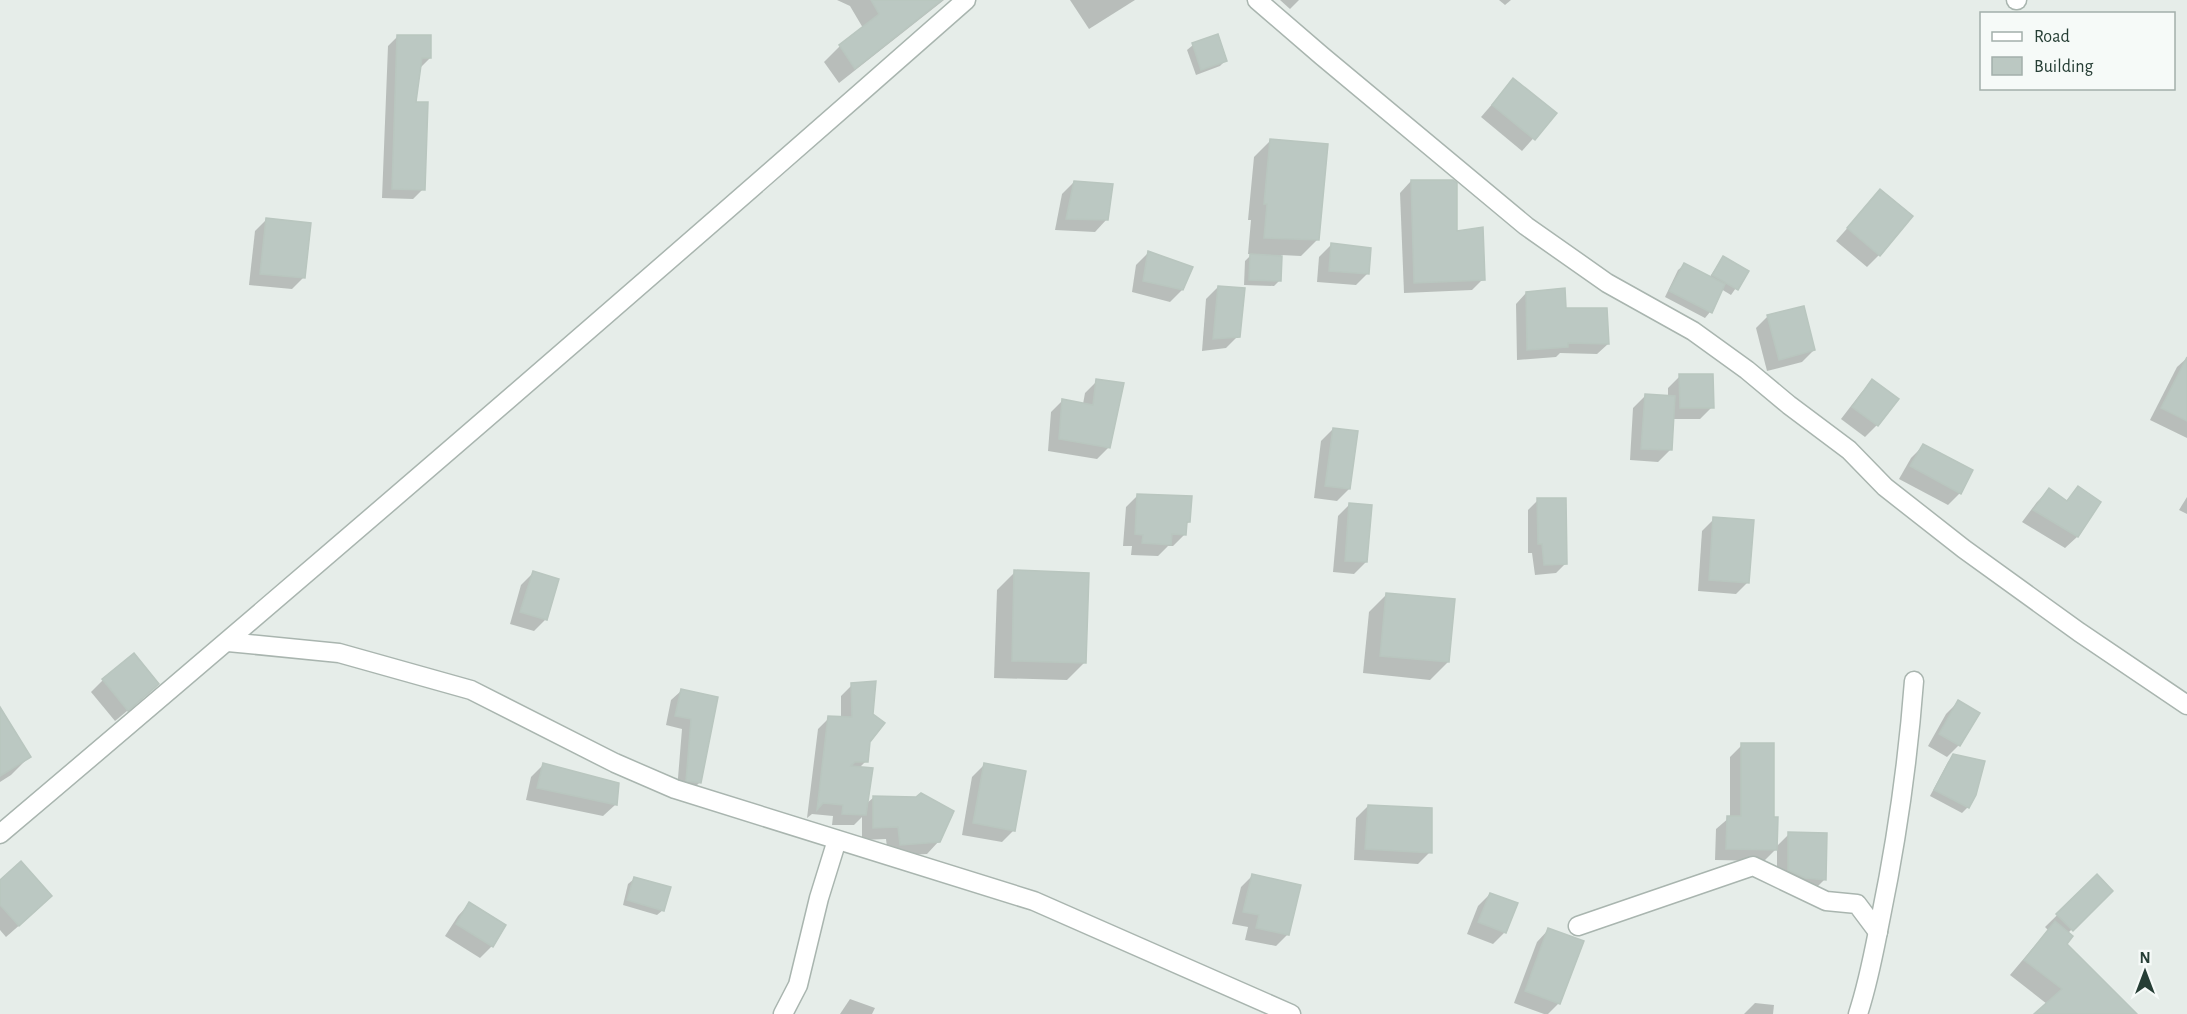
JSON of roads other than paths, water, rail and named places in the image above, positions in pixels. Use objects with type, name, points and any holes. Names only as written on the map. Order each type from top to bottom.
[{"type":"street","points":[[0,834],[228,642],[663,267],[966,0]]},
{"type":"street","points":[[1257,0],[1526,226],[1606,283],[1693,331],[1747,370],[1789,405],[1850,450],[1885,488],[1964,549],[2187,705]]},
{"type":"street","points":[[228,642],[339,653],[471,690],[615,763],[675,789],[1034,901],[1291,1014]]},
{"type":"street","points":[[1858,1014],[1869,981],[1896,842],[1909,751],[1914,681]]},
{"type":"street","points":[[783,1014],[798,985],[819,898],[837,840]]},
{"type":"street","points":[[1578,926],[1753,866],[1826,901],[1857,904],[1878,932]]}]
